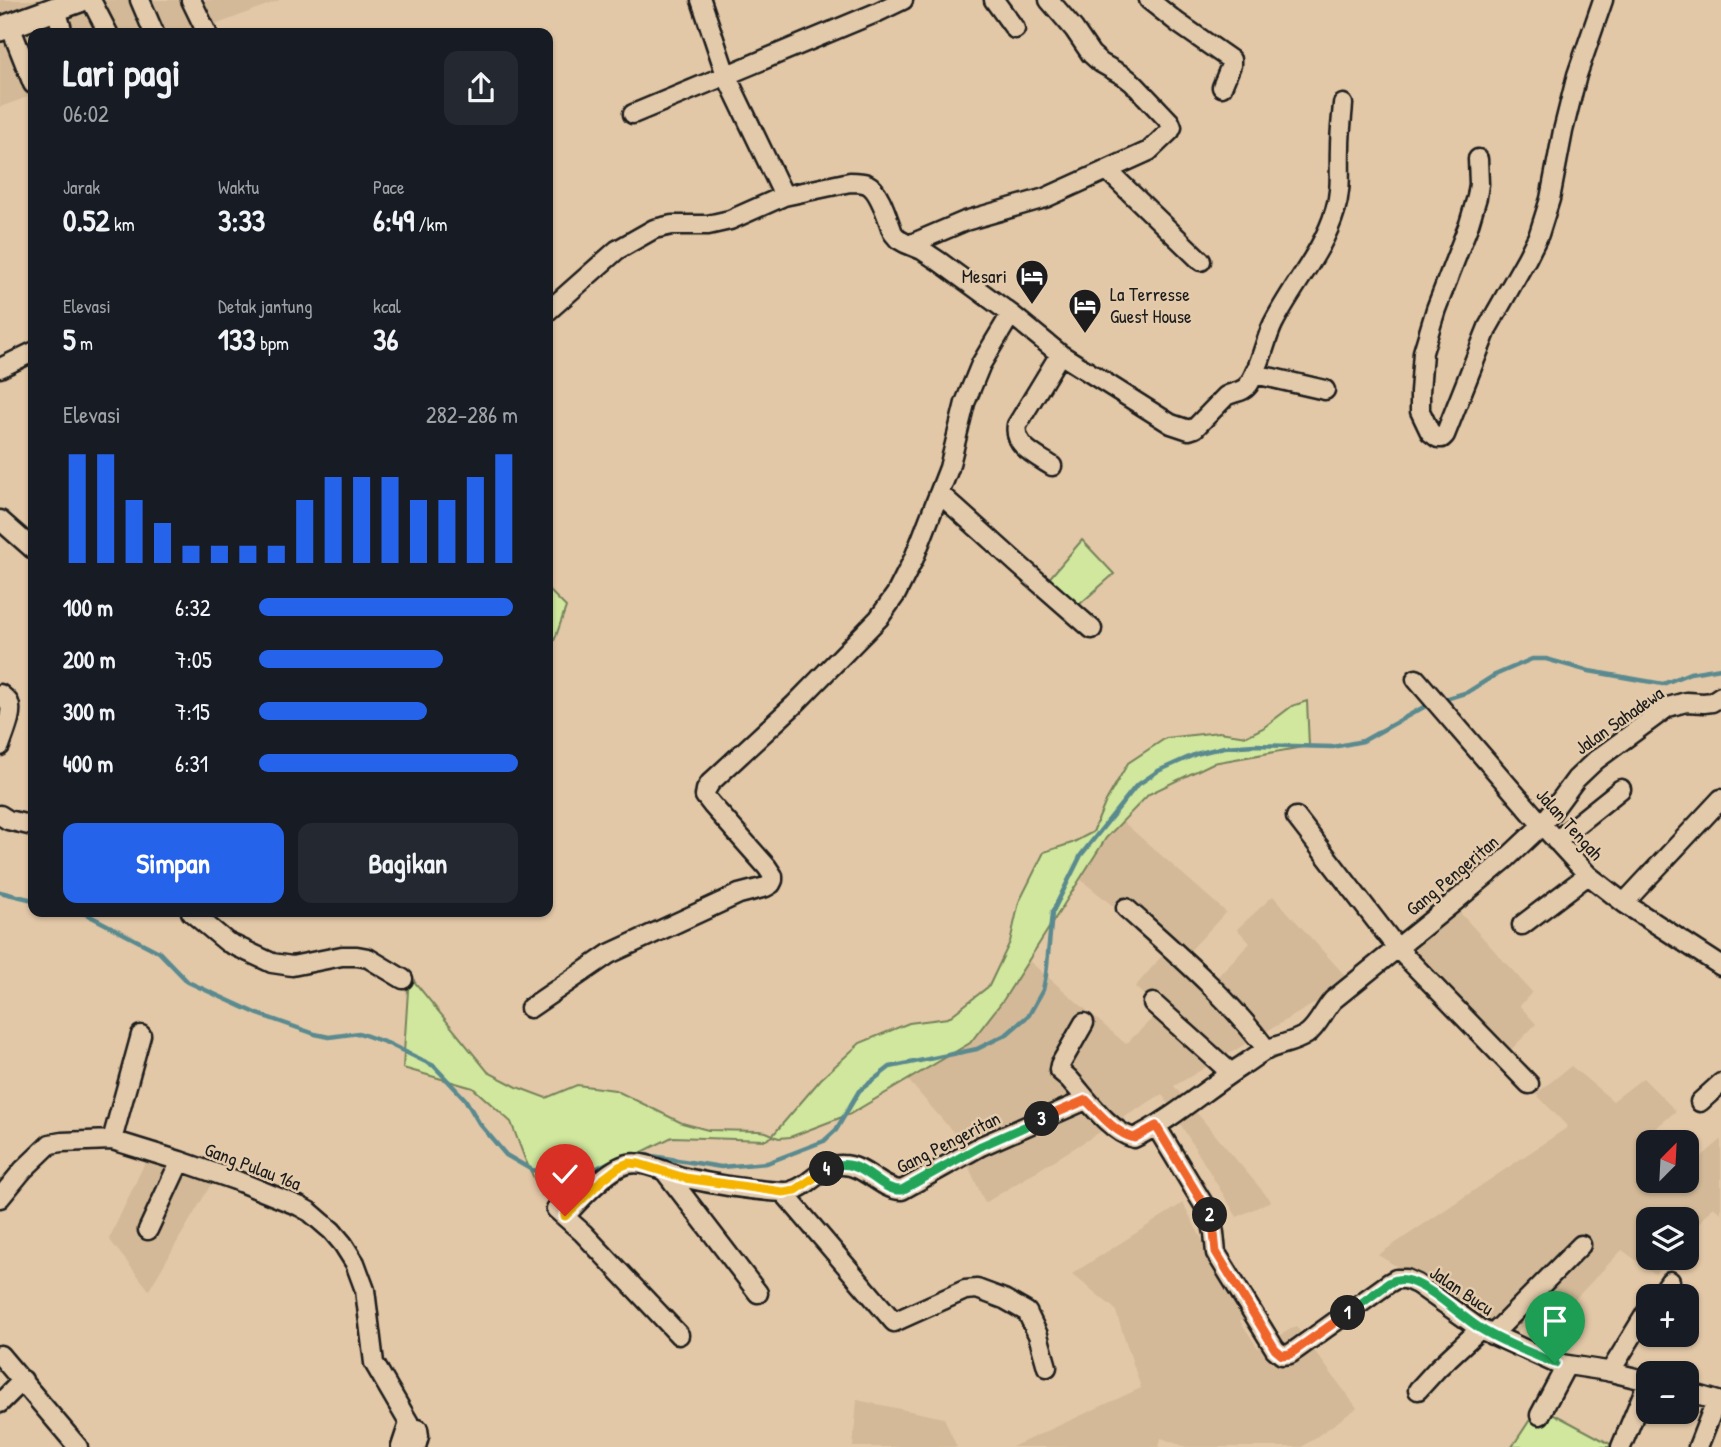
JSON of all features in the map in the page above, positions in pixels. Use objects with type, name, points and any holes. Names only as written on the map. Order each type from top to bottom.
[{"type":"street","points":[[28,74],[5,28],[79,0]]},
{"type":"street","points":[[91,0],[105,28]]},
{"type":"street","points":[[140,0],[152,28]]},
{"type":"street","points":[[191,0],[205,28]]},
{"type":"street","points":[[701,0],[726,75],[784,196]]},
{"type":"street","points":[[633,114],[726,75],[874,6],[903,0]]},
{"type":"street","points":[[994,0],[1016,29]]},
{"type":"street","points":[[911,244],[965,221],[1045,198],[1149,150],[1166,136],[1172,127],[1133,83],[1091,54],[1049,0]]},
{"type":"street","points":[[1149,0],[1231,60],[1222,87]]},
{"type":"street","points":[[1478,159],[1479,184],[1472,215],[1436,309],[1423,352],[1420,411],[1430,432],[1438,438],[1445,435],[1488,327],[1539,234],[1550,199],[1577,75],[1603,0]]},
{"type":"street","points":[[56,9],[62,28]]},
{"type":"street","points":[[553,307],[617,250],[654,229],[672,225],[708,225],[730,220],[784,196],[850,182],[869,185],[879,198],[898,239],[940,262],[1012,314],[1060,354],[1171,424],[1189,430],[1195,428],[1226,396],[1245,390],[1255,374],[1274,322],[1319,249],[1335,211],[1341,182],[1339,146],[1343,104]]},
{"type":"street","points":[[1107,170],[1201,261]]},
{"type":"street","points":[[530,1008],[609,954],[739,894],[771,884],[773,876],[767,867],[712,805],[705,796],[705,790],[794,705],[879,618],[896,594],[940,494],[952,460],[965,403],[981,364],[1012,314]]},
{"type":"street","points":[[0,368],[28,354]]},
{"type":"street","points":[[1052,466],[1025,448],[1019,442],[1016,432],[1017,425],[1060,354]]},
{"type":"street","points":[[1255,374],[1325,390]]},
{"type":"street","points":[[940,494],[1092,629]]},
{"type":"street","points":[[0,520],[28,545]]},
{"type":"street","name":"Jalan Tengah","points":[[1416,679],[1588,875],[1624,903],[1721,966]]},
{"type":"street","points":[[0,694],[9,703],[10,709],[0,746]]},
{"type":"street","name":"Jalan Sahadewa","points":[[1542,825],[1576,779],[1596,760],[1668,708],[1686,702],[1713,700]]},
{"type":"street","points":[[1556,841],[1621,789]]},
{"type":"street","points":[[1624,903],[1721,799]]},
{"type":"street","points":[[0,816],[28,825]]},
{"type":"street","points":[[1296,817],[1397,948],[1529,1084]]},
{"type":"street","name":"Gang Pengeritan","points":[[1084,1023],[1059,1068],[1060,1072],[1070,1079],[1086,1100],[1112,1125],[1124,1135],[1134,1138],[1156,1126],[1267,1050],[1286,1045],[1307,1034],[1333,1000],[1453,904],[1542,825]]},
{"type":"street","points":[[1522,925],[1588,875]]},
{"type":"street","points":[[1126,908],[1195,970],[1253,1031],[1267,1050]]},
{"type":"street","points":[[197,917],[227,942],[271,962],[292,967],[342,956],[357,956],[368,958],[403,978]]},
{"type":"street","points":[[1153,1003],[1231,1073]]},
{"type":"street","points":[[112,1140],[141,1035]]},
{"type":"street","points":[[1700,1102],[1721,1083]]},
{"type":"street","name":"Gang Pengeritan","points":[[783,1192],[796,1190],[834,1165],[855,1167],[895,1191],[902,1190],[981,1146],[1086,1100]]},
{"type":"street","name":"Jalan Bucu","points":[[1156,1126],[1210,1215],[1216,1252],[1275,1349],[1282,1355],[1290,1354],[1389,1283],[1396,1279],[1406,1279],[1486,1332],[1546,1359],[1566,1366],[1636,1378]]},
{"type":"street","name":"Gang Pulau 16a","points":[[0,1198],[23,1170],[50,1144],[112,1140],[180,1160],[310,1212],[343,1244],[362,1280],[374,1363],[409,1423],[401,1447]]},
{"type":"street","points":[[148,1230],[180,1160]]},
{"type":"street","points":[[679,1335],[560,1212],[619,1167],[629,1163],[717,1184],[783,1192],[894,1322],[965,1290],[977,1289],[1004,1299],[1027,1312],[1038,1335],[1047,1367]]},
{"type":"street","points":[[666,1173],[758,1293]]},
{"type":"street","points":[[1418,1390],[1438,1368],[1486,1332],[1581,1245]]},
{"type":"street","points":[[1610,1372],[1636,1330]]},
{"type":"street","points":[[0,1355],[78,1447]]},
{"type":"street","points":[[1540,1415],[1566,1366]]},
{"type":"street","points":[[0,1403],[23,1380]]},
{"type":"street","points":[[1698,1447],[1719,1401],[1699,1395]]},
{"type":"street","points":[[1621,1447],[1636,1410]]},
{"type":"shaded area","points":[[0,0],[280,0],[207,28],[28,28],[28,97],[0,107]]},
{"type":"shaded area","points":[[1122,821],[1226,912],[1187,954],[1213,981],[1250,943],[1237,929],[1273,896],[1351,982],[1174,1086],[1271,1201],[1237,1217],[1162,1094],[985,1203],[953,1132],[908,1080],[970,1043],[1004,999],[1028,960],[1126,1044],[1161,1010],[1135,987],[1167,950],[1080,879],[1106,838]]},
{"type":"shaded area","points":[[1454,906],[1532,992],[1520,1006],[1536,1024],[1502,1059],[1399,954]]},
{"type":"shaded area","points":[[1571,1066],[1613,1101],[1643,1078],[1676,1111],[1653,1130],[1636,1130],[1636,1194],[1699,1194],[1699,1159],[1721,1140],[1721,1213],[1713,1207],[1699,1224],[1699,1207],[1636,1207],[1636,1260],[1622,1250],[1555,1320],[1535,1309],[1514,1337],[1378,1255],[1568,1127],[1536,1094]]},
{"type":"shaded area","points":[[155,1141],[223,1164],[149,1290],[109,1239]]},
{"type":"shaded area","points":[[1183,1203],[1249,1314],[1240,1321],[1258,1348],[1296,1326],[1357,1408],[1302,1447],[1186,1447],[1161,1438],[1159,1447],[1012,1447],[1141,1388],[1115,1309],[1072,1274]]},
{"type":"shaded area","points":[[857,1400],[944,1418],[957,1447],[853,1447]]},
{"type":"green space","points":[[1082,540],[1114,574],[1072,611],[1047,581]]},
{"type":"green space","points":[[553,594],[566,607],[553,642]]},
{"type":"green space","points":[[1307,701],[1309,746],[1213,763],[1149,794],[1106,838],[1004,999],[970,1043],[850,1114],[790,1137],[773,1136],[766,1140],[672,1137],[614,1166],[577,1190],[542,1195],[511,1122],[473,1088],[403,1068],[409,975],[488,1072],[517,1087],[546,1098],[577,1085],[615,1090],[682,1123],[708,1130],[759,1131],[773,1135],[821,1079],[860,1043],[909,1023],[948,1018],[989,986],[1010,942],[1019,902],[1044,852],[1072,843],[1093,832],[1106,801],[1128,763],[1166,738],[1219,732],[1247,736],[1263,728],[1292,706]]},
{"type":"green space","points":[[1539,1406],[1612,1445],[1611,1447],[1512,1447]]},
{"type":"waterway","points":[[1439,701],[1468,692],[1495,675],[1532,659],[1546,659],[1589,671],[1663,684],[1690,673],[1721,668]]},
{"type":"waterway","points":[[639,1156],[721,1167],[767,1163],[824,1141],[836,1130],[859,1091],[890,1067],[977,1049],[1007,1034],[1029,1015],[1043,990],[1052,913],[1081,855],[1136,786],[1158,771],[1196,754],[1224,747],[1333,747],[1363,741],[1431,703]]},
{"type":"waterway","points":[[0,892],[28,899]]},
{"type":"waterway","points":[[92,917],[159,952],[188,982],[258,1014],[329,1037],[359,1033],[387,1043],[434,1066],[465,1099],[479,1123],[506,1155],[532,1170],[576,1178],[616,1159]]},
{"type":"place","name":"Mesari","points":[[1032,306]]},
{"type":"place","name":"La Terresse Guest House","points":[[1085,335]]},
{"type":"route","points":[[565,1216],[595,1186],[619,1167],[629,1163],[650,1166],[685,1178],[783,1192],[796,1190],[834,1165],[844,1165],[855,1167],[895,1191],[902,1190],[981,1146],[1086,1100],[1129,1137],[1134,1138],[1156,1126],[1210,1215],[1216,1252],[1275,1349],[1282,1355],[1290,1354],[1389,1283],[1396,1279],[1406,1279],[1441,1299],[1480,1329],[1555,1363]]}]
